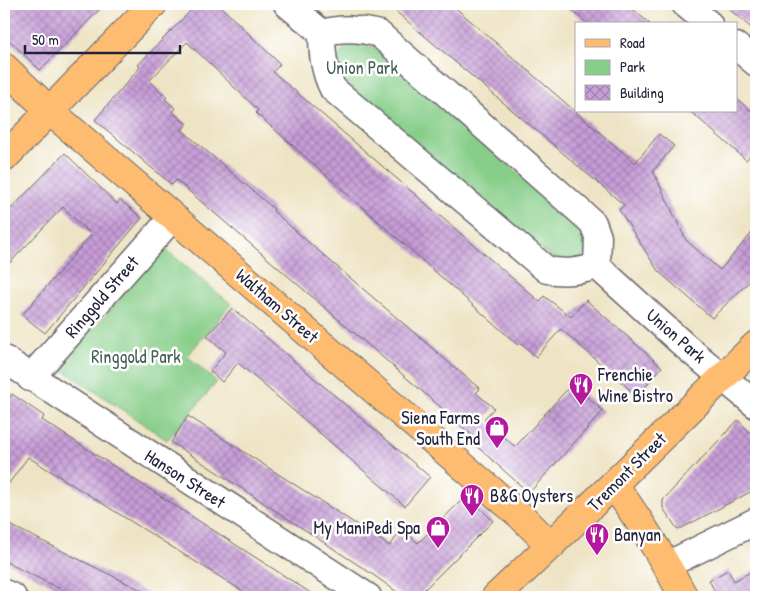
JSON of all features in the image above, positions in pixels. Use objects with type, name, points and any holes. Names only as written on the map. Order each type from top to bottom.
[{"type":"main road","points":[[4,158],[153,4]]},
{"type":"main road","name":"Waltham Street","points":[[4,67],[50,111],[521,516],[551,546]]},
{"type":"main road","name":"Tremont Street","points":[[496,597],[551,546],[756,345]]},
{"type":"main road","points":[[613,484],[636,514],[684,597]]},
{"type":"street","points":[[287,4],[322,33]]},
{"type":"street","points":[[685,4],[707,22]]},
{"type":"street","points":[[350,28],[363,29],[379,34],[593,223],[598,237],[597,266],[574,272],[561,273],[547,270],[333,89],[322,53],[322,33],[350,28]]},
{"type":"street","points":[[738,48],[756,63]]},
{"type":"street","name":"Ringgold Street","points":[[12,369],[173,216]]},
{"type":"street","name":"Union Park","points":[[597,266],[685,346],[756,405]]},
{"type":"street","name":"Hanson Street","points":[[12,369],[368,597]]},
{"type":"street","points":[[667,565],[756,521]]},
{"type":"street","points":[[4,592],[13,597]]},
{"type":"green space","name":"Union Park","points":[[355,44],[372,46],[584,230],[585,252],[583,256],[575,261],[559,264],[342,81],[338,58],[343,50]]},
{"type":"green space","name":"Ringgold Park","points":[[164,248],[231,304],[187,356],[217,382],[167,440],[60,368]]},
{"type":"building","points":[[4,4],[105,4],[40,70],[4,35]]},
{"type":"building","points":[[197,4],[218,4],[280,64],[273,72],[540,302],[544,296],[571,317],[586,300],[662,367],[637,396],[561,329],[536,357],[520,342],[518,345],[256,113],[258,110],[187,42],[149,81],[167,97],[165,99],[175,108],[172,112],[187,124],[182,130],[274,209],[273,211],[307,241],[480,389],[476,393],[494,408],[484,419],[515,447],[572,384],[603,411],[529,493],[472,442],[475,438],[437,404],[176,180],[172,185],[95,120],[140,67],[138,65]]},
{"type":"building","points":[[387,4],[451,4],[635,163],[659,134],[674,146],[653,171],[686,240],[720,270],[756,228],[756,275],[712,318],[658,271],[619,210],[624,205]]},
{"type":"building","points":[[564,4],[627,4],[648,22],[586,22]]},
{"type":"building","points":[[723,4],[756,4],[756,32]]},
{"type":"building","points":[[738,100],[756,115],[756,149],[746,160],[691,112],[738,112]]},
{"type":"building","points":[[65,153],[117,204],[120,200],[142,218],[45,333],[22,315],[91,235],[63,207],[4,269],[4,216]]},
{"type":"building","points":[[232,308],[430,477],[405,506],[238,363],[222,382],[210,371],[226,352],[207,336]]},
{"type":"building","points":[[12,394],[44,416],[42,420],[317,597],[252,597],[28,457],[4,490],[4,405]]},
{"type":"building","points":[[188,416],[390,546],[402,528],[418,543],[467,495],[493,521],[417,597],[404,597],[171,442]]},
{"type":"building","points":[[738,420],[756,439],[756,489],[678,530],[663,508],[663,500]]},
{"type":"building","points":[[4,522],[155,597],[76,597],[4,561]]},
{"type":"building","points":[[756,569],[756,597],[705,597],[715,592],[709,580],[728,570],[734,581]]},
{"type":"place","name":"Frenchie Wine Bistro","points":[[581,406]]},
{"type":"place","name":"Siena Farms South End","points":[[497,449]]},
{"type":"place","name":"B&G Oysters","points":[[472,517]]},
{"type":"place","name":"My ManiPedi Spa","points":[[438,549]]},
{"type":"place","name":"Banyan","points":[[597,556]]}]
